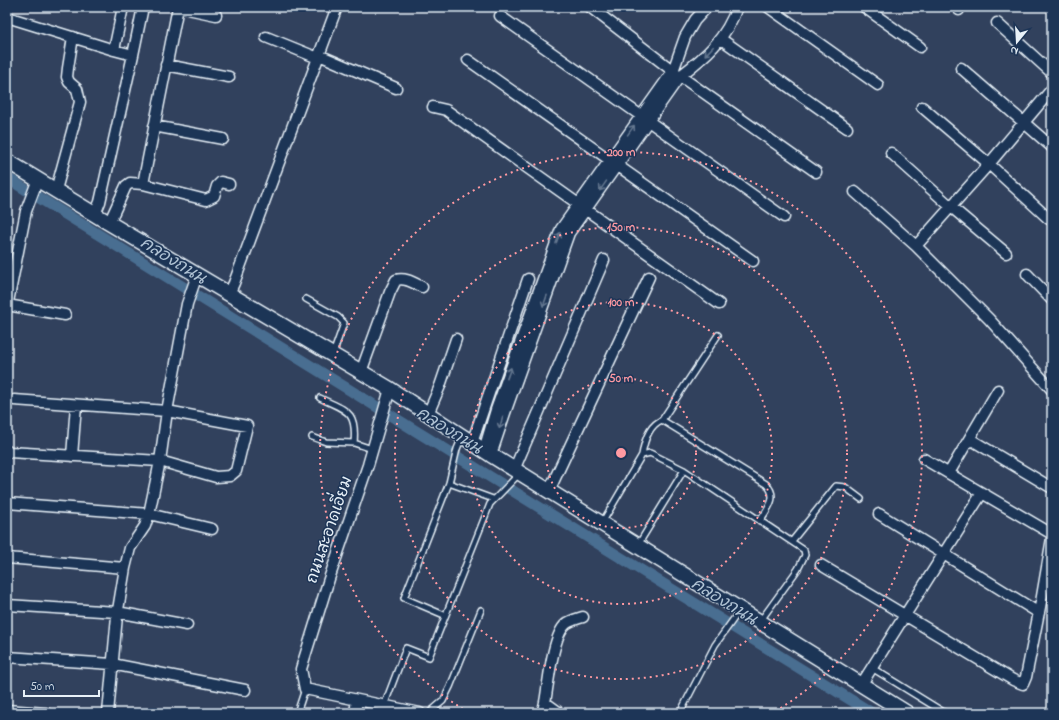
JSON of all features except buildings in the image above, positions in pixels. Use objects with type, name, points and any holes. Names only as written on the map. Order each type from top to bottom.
[{"type":"street","points":[[114,50],[124,7]]},
{"type":"street","points":[[95,214],[100,202],[143,7]]},
{"type":"street","points":[[143,184],[178,7],[216,15]]},
{"type":"street","points":[[228,294],[234,283],[337,7]]},
{"type":"street","points":[[590,7],[677,74],[816,172]]},
{"type":"street","points":[[473,447],[495,414],[556,257],[582,207],[677,74],[685,37],[695,20],[707,7]]},
{"type":"street","points":[[677,74],[700,61],[721,39],[737,7]]},
{"type":"street","points":[[768,7],[878,85]]},
{"type":"street","points":[[864,7],[920,47]]},
{"type":"street","points":[[500,16],[784,217]]},
{"type":"street","points":[[7,17],[133,55]]},
{"type":"street","points":[[997,23],[1052,73]]},
{"type":"street","points":[[56,190],[80,102],[77,89],[69,82],[68,77],[73,37]]},
{"type":"street","points":[[266,37],[396,88]]},
{"type":"street","points":[[721,39],[847,128]]},
{"type":"street","points":[[468,60],[753,261]]},
{"type":"street","points":[[166,65],[230,77]]},
{"type":"street","points":[[961,68],[1052,147]]},
{"type":"street","points":[[916,246],[950,206],[989,164],[1052,89]]},
{"type":"street","points":[[433,107],[446,110],[719,304]]},
{"type":"street","points":[[922,107],[989,164],[1049,219]]},
{"type":"street","points":[[154,126],[223,139]]},
{"type":"street","points":[[891,153],[950,206],[1006,253]]},
{"type":"street","points":[[7,161],[37,183],[56,190],[195,279],[228,294],[360,372],[388,395],[428,414],[473,447],[516,474],[549,491],[638,546],[738,613],[760,622],[907,713]]},
{"type":"street","points":[[109,223],[126,185],[130,183],[143,184],[206,200],[214,196],[220,182],[229,184]]},
{"type":"street","points":[[37,183],[26,211],[7,306],[65,315]]},
{"type":"street","points":[[855,192],[916,246],[989,319],[1052,390]]},
{"type":"street","points":[[516,474],[604,260]]},
{"type":"street","points":[[1027,274],[1052,300]]},
{"type":"street","points":[[549,491],[649,278]]},
{"type":"street","points":[[108,713],[117,612],[125,568],[130,548],[145,526],[150,514],[187,304],[195,279]]},
{"type":"street","points":[[473,447],[528,279]]},
{"type":"street","points":[[360,372],[390,292],[396,280],[408,280],[422,287]]},
{"type":"street","points":[[428,414],[440,386],[456,338]]},
{"type":"street","points":[[950,473],[998,390]]},
{"type":"street","name":"ถนนสะอาดเอี่ยม","points":[[304,685],[301,669],[388,395]]},
{"type":"street","points":[[9,452],[160,461],[216,477],[230,476],[236,471],[247,426],[167,411],[14,400]]},
{"type":"street","points":[[72,456],[76,405]]},
{"type":"street","points":[[970,439],[1052,488]]},
{"type":"street","points":[[924,459],[1052,534]]},
{"type":"street","points":[[861,685],[982,493]]},
{"type":"street","points":[[7,503],[150,514],[212,529]]},
{"type":"street","points":[[879,514],[1039,613]]},
{"type":"street","points":[[821,565],[1022,684],[1026,677],[1052,538]]},
{"type":"street","points":[[7,558],[125,568]]},
{"type":"street","points":[[7,605],[117,612],[187,625]]},
{"type":"street","points":[[542,713],[546,703],[548,682],[557,636],[564,626],[570,621],[583,617]]},
{"type":"street","points":[[7,657],[112,664],[245,690]]},
{"type":"street","points":[[304,685],[357,700],[414,712]]},
{"type":"street","points":[[355,713],[357,700]]},
{"type":"street","points":[[546,703],[560,713]]},
{"type":"street","points":[[7,710],[46,713]]},
{"type":"lane","points":[[306,299],[338,317],[344,323],[332,355]]},
{"type":"lane","points":[[601,524],[642,455],[644,443],[652,427],[656,422],[662,420],[718,335]]},
{"type":"lane","points":[[320,398],[347,412],[353,419],[355,429],[354,443]]},
{"type":"lane","points":[[662,420],[766,484],[771,489],[771,504],[760,520]]},
{"type":"lane","points":[[312,437],[326,442],[354,443],[372,449]]},
{"type":"lane","points":[[444,615],[404,598],[449,483],[453,467],[473,447]]},
{"type":"lane","points":[[642,455],[650,453],[684,470],[804,550],[805,555],[798,569],[760,622]]},
{"type":"lane","points":[[638,546],[684,470]]},
{"type":"lane","points":[[384,706],[406,648],[429,658],[444,615],[490,504],[516,474]]},
{"type":"lane","points":[[449,483],[493,499]]},
{"type":"lane","points":[[792,542],[836,486],[845,488],[861,499]]},
{"type":"lane","points":[[429,713],[442,702],[450,687],[481,610]]},
{"type":"lane","points":[[680,713],[715,645],[738,613]]},
{"type":"lane","points":[[872,668],[946,713]]},
{"type":"lane","points":[[297,713],[304,685]]},
{"type":"waterway","name":"คลองถนน","points":[[7,178],[872,713]]}]
